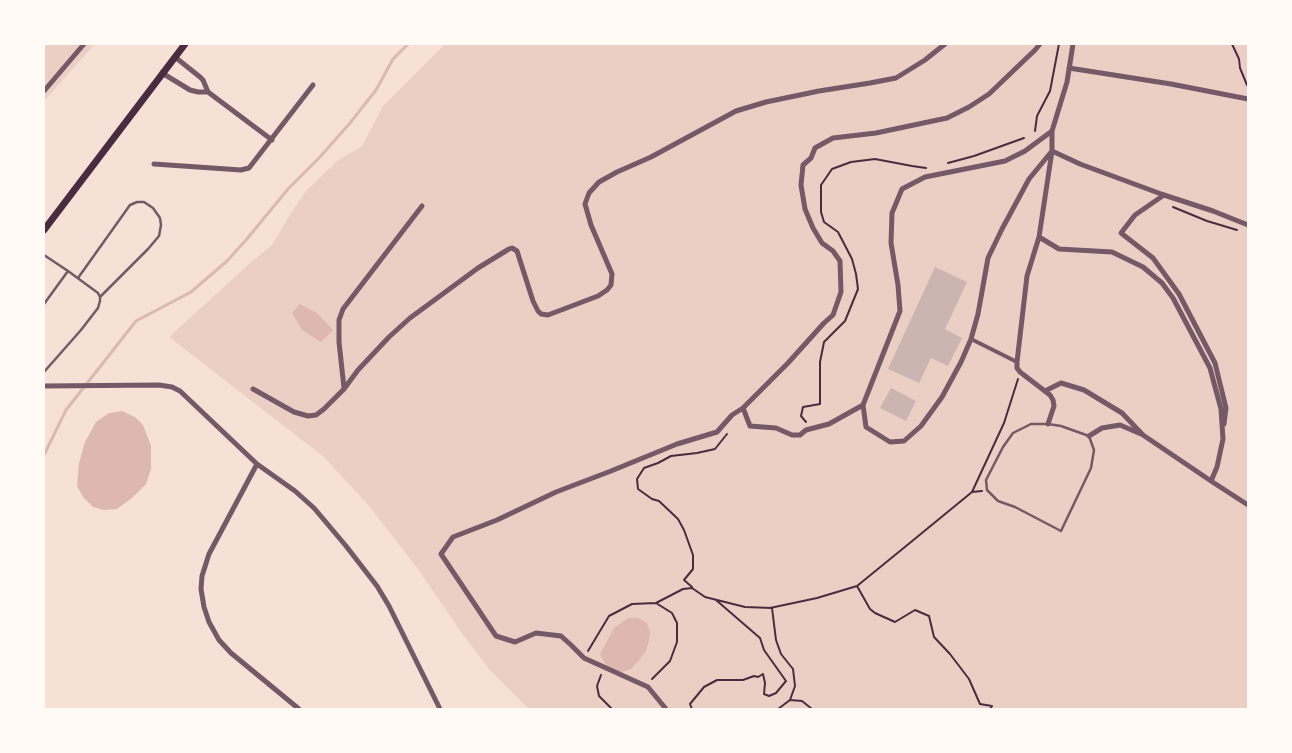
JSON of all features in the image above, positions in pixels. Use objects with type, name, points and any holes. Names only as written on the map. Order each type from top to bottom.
[{"type":"main road","points":[[44,230],[185,44]]},
{"type":"street","points":[[44,91],[84,44]]},
{"type":"street","points":[[253,389],[294,412],[308,416],[316,415],[324,410],[344,389],[358,370],[410,318],[478,268],[512,248],[517,251],[533,301],[541,314],[548,315],[598,296],[611,285],[612,274],[591,225],[585,204],[588,193],[599,182],[651,157],[736,111],[766,102],[896,78],[925,60],[945,44]]},
{"type":"street","points":[[666,709],[648,687],[584,658],[560,636],[536,633],[515,642],[496,636],[441,554],[453,537],[497,520],[556,492],[612,472],[677,444],[717,432],[732,415],[744,408],[824,323],[833,316],[841,292],[840,261],[833,251],[822,243],[813,228],[804,209],[801,184],[803,165],[812,158],[815,148],[833,138],[876,133],[947,118],[969,107],[988,94],[1040,44]]},
{"type":"street","points":[[1048,424],[1054,406],[1053,400],[1050,395],[1020,372],[1017,368],[1017,362],[1027,276],[1040,237],[1052,151],[1052,130],[1067,82],[1073,44]]},
{"type":"street","points":[[175,56],[200,77],[208,92],[272,140]]},
{"type":"street","points":[[1069,68],[1171,84],[1248,99]]},
{"type":"street","points":[[162,73],[190,90],[208,92]]},
{"type":"street","points":[[154,164],[246,170],[272,140],[313,86]]},
{"type":"street","points":[[1052,130],[1025,151],[1006,161],[925,177],[902,189],[892,213],[890,243],[898,285],[900,311],[863,405],[866,427],[890,442],[904,441],[921,426],[942,397],[961,362],[970,339],[978,314],[988,258],[1029,179],[1052,151]]},
{"type":"street","points":[[1052,151],[1080,164],[1164,196],[1213,211],[1248,225]]},
{"type":"street","points":[[1164,196],[1134,215],[1121,233],[1153,258],[1179,294],[1215,363],[1226,408],[1217,467],[1211,481]]},
{"type":"street","points":[[344,389],[339,342],[339,320],[343,309],[422,206]]},
{"type":"street","points":[[1040,237],[1059,249],[1112,252],[1143,267],[1162,283],[1173,298],[1210,368],[1221,410],[1222,439]]},
{"type":"street","points":[[970,339],[1017,362]]},
{"type":"street","points":[[1045,391],[1061,383],[1084,390],[1122,413],[1144,435],[1248,505]]},
{"type":"street","points":[[44,386],[146,384],[172,386],[180,392],[257,464],[295,491],[314,508],[346,546],[389,606],[440,709]]},
{"type":"street","points":[[744,408],[750,426],[776,428],[792,435],[800,435],[806,430],[829,424],[863,405]]},
{"type":"street","points":[[1089,436],[1102,428],[1120,426],[1144,435]]},
{"type":"street","points":[[257,464],[209,554],[202,576],[201,589],[204,607],[209,622],[219,640],[231,653],[299,709]]},
{"type":"lane","points":[[44,372],[98,308],[100,297],[159,236],[160,218],[153,208],[144,202],[130,205],[78,278]]},
{"type":"lane","points":[[44,255],[78,278],[98,293],[100,297]]},
{"type":"lane","points":[[44,304],[68,271]]},
{"type":"lane","points":[[1031,424],[1048,424],[1061,426],[1089,436],[1094,450],[1091,468],[1061,531],[1015,507],[998,501],[987,490],[986,480],[1003,447],[1013,433],[1031,424]]},
{"type":"path","points":[[1035,131],[1038,116],[1050,91],[1059,44]]},
{"type":"path","points":[[1232,44],[1248,86]]},
{"type":"path","points":[[948,163],[1024,138]]},
{"type":"path","points":[[806,430],[807,423],[800,416],[803,407],[820,404],[820,362],[824,342],[846,321],[858,289],[852,259],[838,232],[824,222],[821,212],[821,185],[832,169],[851,162],[875,159],[930,168]]},
{"type":"path","points":[[1169,206],[1242,232]]},
{"type":"path","points":[[731,429],[715,449],[670,456],[644,468],[637,479],[638,489],[652,499],[659,501],[678,518],[693,555],[693,569],[684,580],[692,588],[705,597],[745,606],[771,608],[817,598],[857,586],[972,492],[1004,423],[1020,372]]},
{"type":"path","points":[[972,492],[987,490]]},
{"type":"path","points":[[857,586],[875,613],[895,622],[915,610],[929,616],[934,637],[969,679],[980,704],[992,706],[990,709]]},
{"type":"path","points":[[584,658],[609,616],[632,604],[656,603],[683,588],[692,588]]},
{"type":"path","points":[[692,709],[690,704],[704,687],[717,680],[743,680],[763,674],[765,682],[764,694],[769,696],[776,692],[786,681],[764,650],[760,638],[714,598]]},
{"type":"path","points":[[648,687],[653,678],[670,661],[677,642],[677,623],[672,613],[656,603]]},
{"type":"path","points":[[771,608],[776,640],[781,654],[793,669],[795,686],[790,700],[778,709]]},
{"type":"path","points":[[598,664],[601,673],[596,686],[600,696],[612,709]]},
{"type":"path","points":[[790,700],[802,701],[812,709]]},
{"type":"shaded area","points":[[44,44],[95,44],[44,101]]},
{"type":"shaded area","points":[[445,44],[1248,44],[1248,709],[529,709],[489,669],[418,569],[369,506],[324,457],[169,337],[272,245],[306,191],[337,161],[362,146],[383,106]]},
{"type":"shaded area","points":[[300,304],[317,313],[333,330],[321,342],[302,330],[292,313]]},
{"type":"shaded area","points":[[122,411],[135,417],[143,425],[151,446],[151,469],[146,484],[132,498],[117,509],[104,510],[93,507],[83,497],[77,486],[79,463],[85,442],[96,422],[109,413]]},
{"type":"shaded area","points":[[628,618],[638,618],[647,623],[650,632],[649,641],[646,651],[631,669],[622,672],[615,671],[605,664],[600,654],[614,628]]},
{"type":"building","points":[[935,267],[967,282],[945,329],[962,338],[948,366],[931,358],[919,383],[888,369]]},
{"type":"building","points":[[891,388],[916,401],[906,421],[880,408]]},
{"type":"waterway","points":[[44,455],[66,410],[136,321],[191,292],[227,261],[288,189],[350,123],[376,90],[393,59],[408,44]]}]
